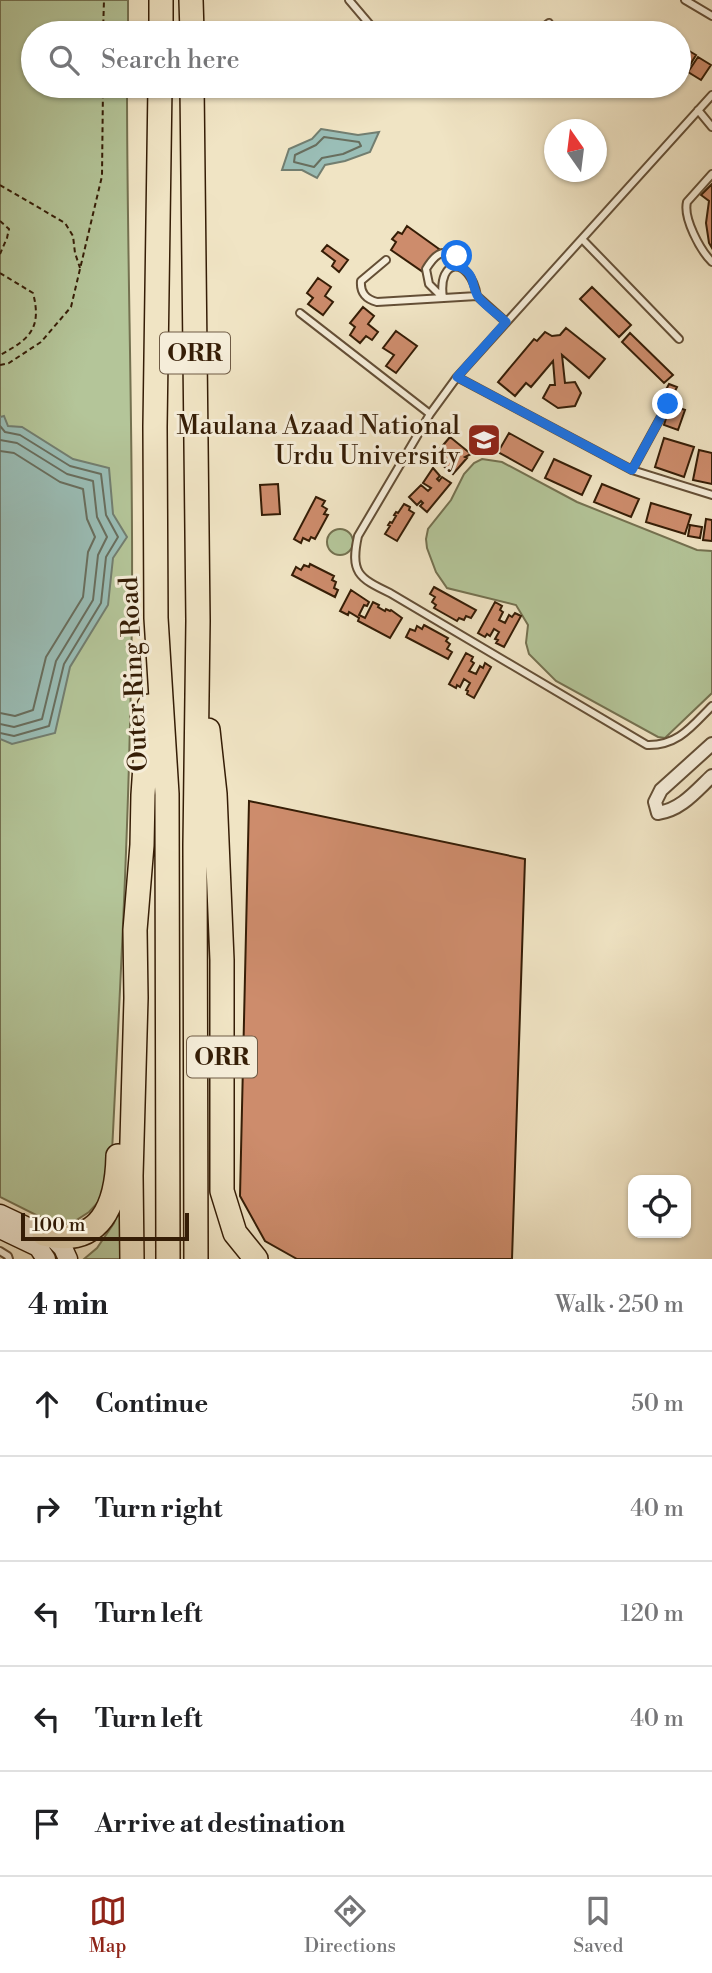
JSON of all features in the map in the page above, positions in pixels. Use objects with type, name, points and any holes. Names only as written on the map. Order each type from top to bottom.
[{"type":"highway","points":[[161,0],[161,21]]},
{"type":"highway","points":[[191,0],[192,21]]},
{"type":"highway","name":"Outer Ring Road","points":[[160,98],[155,427],[156,618],[167,794],[168,1259]]},
{"type":"highway","name":"ORR","points":[[192,98],[198,621],[205,794],[195,1259]]},
{"type":"highway","name":"ORR","points":[[132,1259],[135,930],[156,618]]},
{"type":"highway","name":"ORR","points":[[205,845],[222,960],[222,1191],[235,1233],[256,1259]]},
{"type":"highway","name":"ORR","points":[[44,1234],[70,1237],[83,1234],[106,1214],[112,1202],[118,1172],[122,975],[135,930]]},
{"type":"main road","points":[[0,1214],[44,1234],[61,1246],[68,1259]]},
{"type":"main road","points":[[0,1229],[38,1247],[46,1258]]},
{"type":"street","points":[[712,744],[661,790],[654,802],[658,813],[670,812],[681,805],[712,776]]},
{"type":"lane","points":[[349,0],[367,21]]},
{"type":"lane","points":[[685,0],[712,16]]},
{"type":"lane","points":[[712,95],[457,377],[430,414],[358,536],[354,555],[359,574],[370,584],[390,593],[647,745],[662,745],[683,735],[712,706]]},
{"type":"lane","points":[[698,110],[712,127]]},
{"type":"lane","points":[[712,174],[685,207],[694,235],[712,262]]},
{"type":"lane","points":[[582,239],[679,339]]},
{"type":"lane","points":[[443,298],[429,284],[426,269],[439,253],[444,252],[457,256],[460,267]]},
{"type":"lane","points":[[386,260],[360,281],[360,288],[369,300],[377,302],[477,296]]},
{"type":"lane","points":[[443,298],[441,283],[444,274],[451,268],[460,267],[467,270],[472,278],[477,296],[506,322]]},
{"type":"lane","points":[[300,313],[430,414]]},
{"type":"lane","points":[[457,377],[632,470],[712,495]]},
{"type":"lane","points":[[632,470],[668,404]]},
{"type":"lane","points":[[0,1251],[9,1259]]},
{"type":"path","points":[[103,21],[104,0]]},
{"type":"path","points":[[0,365],[9,363],[41,342],[71,307],[102,176],[103,98]]},
{"type":"path","points":[[0,185],[65,223],[73,236],[80,269]]},
{"type":"path","points":[[0,221],[9,229],[8,238],[0,254]]},
{"type":"path","points":[[0,273],[33,293],[37,314],[36,322],[22,344],[0,355]]},
{"type":"green space","points":[[0,0],[128,0],[128,21],[21,21],[21,98],[127,98],[132,470],[130,732],[111,1171],[103,1197],[89,1212],[64,1224],[54,1224],[0,1197]]},
{"type":"green space","points":[[482,459],[502,462],[577,502],[697,550],[712,551],[712,693],[665,738],[658,737],[556,681],[529,654],[526,643],[528,625],[516,605],[447,588],[436,572],[427,548],[428,529],[451,500],[464,474]]},
{"type":"green space","points":[[340,529],[349,533],[353,542],[349,551],[340,555],[331,551],[327,542],[331,533]]},
{"type":"green space","points":[[125,1183],[126,1259],[84,1259],[97,1248],[114,1223]]},
{"type":"water","points":[[321,129],[358,135],[379,132],[370,152],[325,165],[317,178],[302,170],[282,170],[289,149],[312,139]]},
{"type":"water","points":[[4,416],[8,426],[22,427],[73,459],[109,468],[113,514],[127,537],[113,558],[108,605],[70,667],[55,733],[12,744],[0,739],[0,417]]},
{"type":"building","points":[[698,57],[711,65],[701,80],[691,74],[691,68]]},
{"type":"building","points":[[712,184],[712,248],[706,223],[709,201],[701,195]]},
{"type":"building","points":[[407,226],[439,249],[423,272],[391,250],[396,242],[392,239],[398,232],[402,234]]},
{"type":"building","points":[[327,245],[348,260],[339,272],[332,266],[335,261],[322,251]]},
{"type":"building","points":[[318,278],[331,287],[325,296],[333,302],[323,315],[308,304],[313,298],[307,293]]},
{"type":"building","points":[[592,287],[631,325],[619,337],[580,299]]},
{"type":"building","points":[[363,307],[374,316],[368,324],[378,332],[372,340],[366,336],[360,343],[350,335],[355,327],[350,323]]},
{"type":"building","points":[[566,328],[605,359],[589,378],[562,355],[565,383],[575,382],[581,393],[575,406],[558,408],[543,398],[550,385],[555,385],[553,361],[531,387],[526,383],[515,396],[498,382],[534,339],[537,341],[545,332],[552,336],[560,335]]},
{"type":"building","points":[[396,331],[417,346],[396,373],[386,366],[394,355],[383,348]]},
{"type":"building","points":[[630,333],[673,375],[664,383],[622,342]]},
{"type":"building","points":[[669,384],[677,387],[670,401],[662,397]]},
{"type":"building","points":[[670,405],[685,410],[678,430],[664,425]]},
{"type":"building","points":[[509,433],[543,452],[532,471],[498,452]]},
{"type":"building","points":[[450,437],[471,454],[465,457],[467,458],[453,474],[433,457]]},
{"type":"building","points":[[664,438],[694,447],[684,477],[655,467]]},
{"type":"building","points":[[699,450],[712,453],[712,484],[693,480]]},
{"type":"building","points":[[554,459],[591,476],[582,495],[545,478]]},
{"type":"building","points":[[433,468],[440,476],[437,479],[439,481],[442,477],[451,483],[427,512],[420,506],[423,503],[421,501],[417,505],[409,497],[421,485],[428,491],[431,488],[423,483]]},
{"type":"building","points":[[278,484],[280,514],[262,515],[260,485]]},
{"type":"building","points":[[602,484],[639,499],[631,517],[594,502]]},
{"type":"building","points":[[316,497],[325,501],[322,506],[327,509],[324,514],[328,515],[315,539],[311,537],[309,541],[303,538],[301,543],[294,539]]},
{"type":"building","points":[[651,503],[691,515],[685,534],[646,522]]},
{"type":"building","points":[[404,504],[414,513],[397,541],[385,534],[390,526],[388,525],[396,516],[394,515]]},
{"type":"building","points":[[706,519],[712,520],[712,541],[703,540]]},
{"type":"building","points":[[690,525],[702,527],[700,538],[688,536]]},
{"type":"building","points":[[310,564],[334,576],[334,588],[338,590],[335,597],[292,575],[296,567],[301,570],[304,565],[309,567]]},
{"type":"building","points":[[434,587],[476,610],[471,618],[466,616],[464,620],[459,618],[457,621],[434,608],[436,605],[432,602],[435,597],[430,594]]},
{"type":"building","points":[[351,590],[369,602],[367,606],[364,605],[359,615],[365,618],[373,602],[402,618],[390,638],[358,621],[359,618],[349,612],[348,615],[340,611]]},
{"type":"building","points":[[495,602],[502,606],[500,610],[503,612],[499,620],[505,623],[509,615],[512,617],[515,613],[521,616],[504,647],[496,643],[499,632],[494,629],[490,636],[487,634],[485,637],[478,633]]},
{"type":"building","points":[[424,625],[448,638],[446,641],[450,644],[447,649],[452,652],[448,659],[406,637],[410,629],[415,631],[417,626],[422,629]]},
{"type":"building","points":[[466,653],[473,657],[471,661],[474,663],[469,671],[476,674],[485,663],[491,667],[474,698],[467,694],[470,683],[464,679],[460,687],[449,684]]},
{"type":"building","points":[[249,801],[525,859],[512,1259],[297,1259],[265,1241],[240,1196]]},
{"type":"place","name":"Maulana Azaad National Urdu University","points":[[484,440]]},
{"type":"route","points":[[457,256],[460,267],[467,270],[472,278],[477,296],[506,322],[457,377],[632,470],[668,404]]}]
